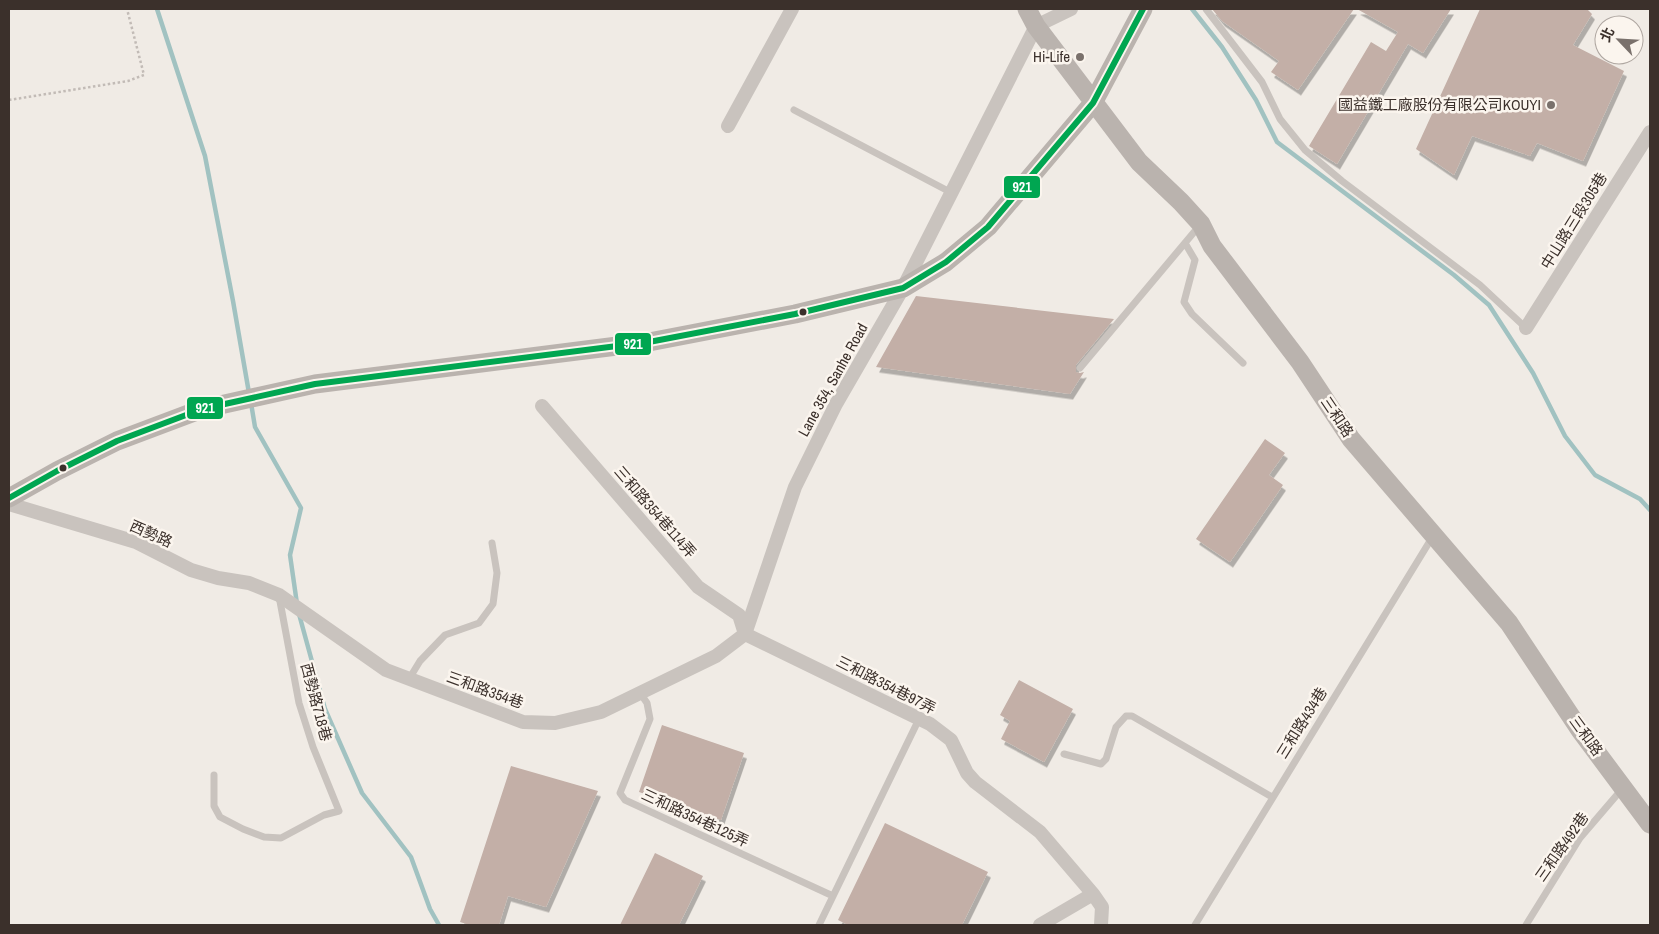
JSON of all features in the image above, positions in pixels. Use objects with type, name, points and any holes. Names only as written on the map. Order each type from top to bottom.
[{"type":"street","points":[[728,126],[792,9]]},
{"type":"street","name":"三和路","points":[[1027,9],[1036,26],[1139,162],[1201,224],[1212,246],[1300,362],[1351,438],[1509,623],[1580,730],[1650,824]]},
{"type":"street","points":[[1036,26],[1070,9]]},
{"type":"street","points":[[9,498],[57,471],[117,442],[202,409],[315,384],[649,342],[795,314],[903,288],[946,262],[988,227],[1094,103],[1144,9]]},
{"type":"street","name":"Lane 354, Sanhe Road","points":[[746,634],[795,487],[836,404],[903,288],[1036,26]]},
{"type":"street","name":"中山路三段305巷","points":[[1526,328],[1650,132]]},
{"type":"street","name":"三和路354巷114弄","points":[[542,406],[698,587],[739,615],[746,634]]},
{"type":"street","name":"西勢路","points":[[9,504],[136,542],[191,570],[218,578],[249,583],[279,596]]},
{"type":"street","name":"三和路354巷","points":[[279,596],[386,670],[524,722],[555,723],[601,712],[716,656],[746,634]]},
{"type":"street","name":"三和路354巷97弄","points":[[746,634],[919,718],[951,740],[967,773],[1040,832],[1093,894],[1102,907],[1101,925]]},
{"type":"street","points":[[1040,925],[1093,894]]},
{"type":"lane","points":[[1206,9],[1262,82],[1280,119],[1305,150],[1480,284],[1526,328]]},
{"type":"lane","points":[[794,110],[952,193]]},
{"type":"lane","points":[[1080,368],[1201,224]]},
{"type":"lane","points":[[1186,243],[1195,260],[1184,302],[1192,314],[1243,363]]},
{"type":"lane","name":"三和路434巷","points":[[1195,925],[1433,536]]},
{"type":"lane","points":[[409,679],[420,661],[445,635],[479,623],[492,604],[497,573],[492,544]]},
{"type":"lane","name":"西勢路718巷","points":[[214,776],[214,806],[220,817],[242,830],[264,837],[281,838],[324,815],[340,811],[314,747],[299,703],[279,596]]},
{"type":"lane","name":"三和路354巷125弄","points":[[640,693],[647,703],[650,719],[620,793],[625,800],[833,896]]},
{"type":"lane","points":[[1064,754],[1101,764],[1106,759],[1116,727],[1126,716],[1132,716],[1272,797]]},
{"type":"lane","points":[[819,925],[919,718]]},
{"type":"lane","name":"三和路492巷","points":[[1526,925],[1580,838],[1624,787]]},
{"type":"path","points":[[9,100],[128,81],[144,75],[127,9]]},
{"type":"building","points":[[1212,9],[1354,9],[1298,90],[1271,72],[1279,61],[1222,21]]},
{"type":"building","points":[[1357,9],[1451,9],[1423,53],[1408,44],[1337,164],[1309,146],[1371,42],[1386,51],[1398,32]]},
{"type":"building","points":[[1480,9],[1587,9],[1592,14],[1573,45],[1594,56],[1594,65],[1612,65],[1624,71],[1583,161],[1537,143],[1530,156],[1472,136],[1454,175],[1416,149]]},
{"type":"building","points":[[916,296],[1114,319],[1076,365],[1076,372],[1084,372],[1070,394],[876,367]]},
{"type":"building","points":[[1265,439],[1285,453],[1269,475],[1283,485],[1230,562],[1196,539]]},
{"type":"building","points":[[1019,680],[1073,709],[1044,762],[1001,739],[1010,721],[1000,715]]},
{"type":"building","points":[[662,725],[744,753],[721,820],[639,792]]},
{"type":"building","points":[[511,766],[598,791],[546,907],[508,896],[499,925],[470,925],[460,922]]},
{"type":"building","points":[[885,823],[988,872],[962,925],[848,925],[838,920]]},
{"type":"building","points":[[655,853],[703,876],[679,925],[620,925]]},
{"type":"waterway","points":[[157,9],[205,156],[249,393]]},
{"type":"waterway","points":[[1192,9],[1222,47],[1256,100],[1277,142],[1454,275],[1489,305],[1533,373],[1565,436],[1595,475],[1640,499],[1650,510]]},
{"type":"waterway","points":[[251,403],[255,427],[301,508],[290,555],[297,604]]},
{"type":"waterway","points":[[299,614],[325,709],[362,793],[411,857],[430,909],[439,925]]},
{"type":"transit line","name":"921","points":[[9,498],[117,441],[202,409],[315,384],[649,342],[795,314],[903,288],[946,262],[988,227],[1093,103],[1143,9]]},
{"type":"place","name":"Hi-Life","points":[[1080,57]]},
{"type":"place","name":"國益鐵工廠股份有限公司KOUYI","points":[[1551,105]]}]
